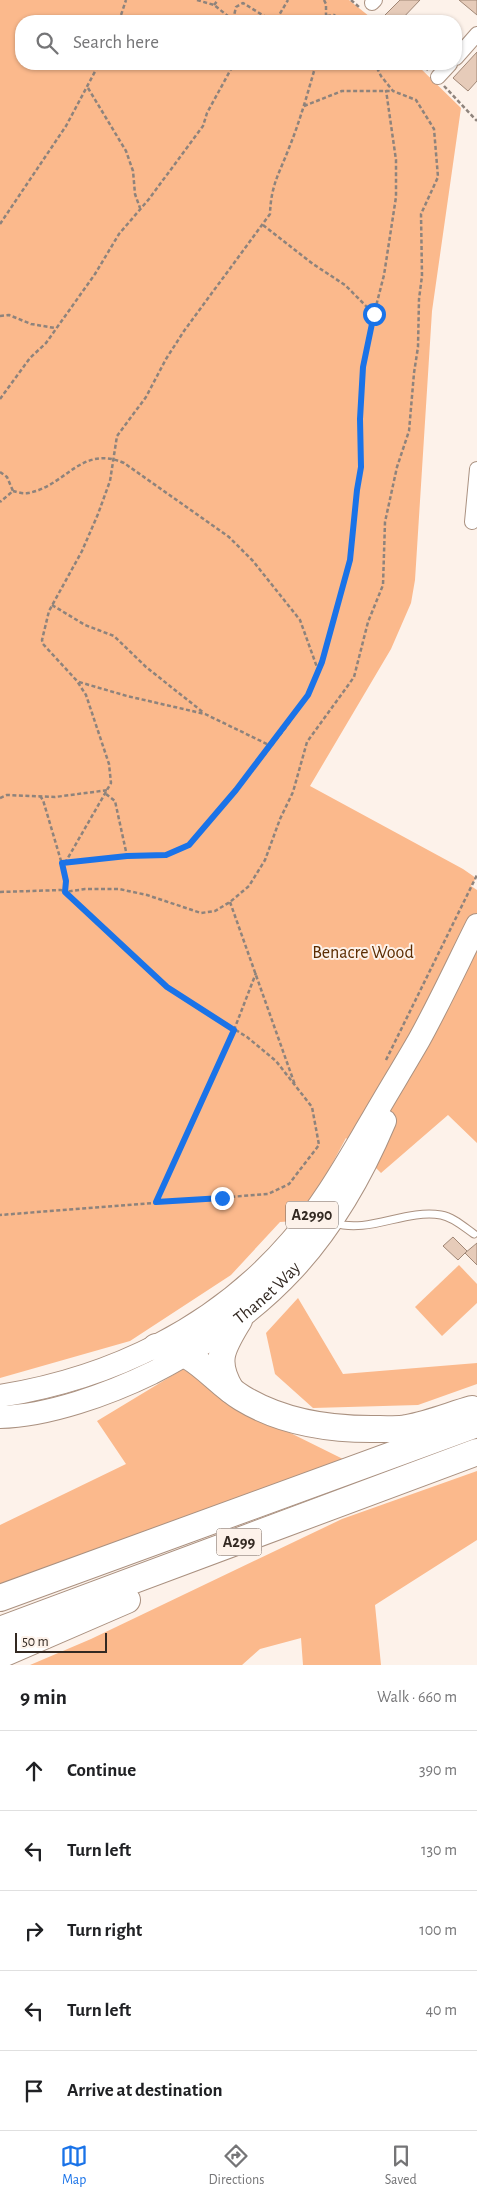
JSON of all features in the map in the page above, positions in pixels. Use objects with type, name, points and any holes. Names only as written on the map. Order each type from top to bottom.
[{"type":"highway","points":[[231,1390],[222,1373],[221,1354],[239,1320]]},
{"type":"highway","points":[[156,1347],[177,1349],[231,1390],[258,1407],[277,1415],[315,1426],[354,1430],[406,1428],[477,1408]]},
{"type":"highway","name":"A299","points":[[0,1598],[477,1424]]},
{"type":"highway","name":"A299","points":[[0,1630],[477,1452]]},
{"type":"highway","points":[[0,1655],[121,1603],[314,1514]]},
{"type":"main road","name":"Thanet Way","points":[[0,1396],[36,1390],[73,1380],[111,1367],[156,1347],[191,1327],[227,1302],[260,1274],[292,1241],[337,1178],[419,1040],[477,925]]},
{"type":"main road","name":"Thanet Way","points":[[0,1417],[27,1414],[96,1396],[139,1379],[187,1355],[239,1320],[297,1267],[346,1199],[373,1150],[419,1040]]},
{"type":"street","points":[[462,51],[477,34]]},
{"type":"street","points":[[436,77],[444,70]]},
{"type":"street","points":[[472,522],[477,469]]},
{"type":"lane","points":[[331,1222],[350,1226],[406,1218],[416,1214],[442,1215],[454,1220],[474,1234]]},
{"type":"path","points":[[121,15],[126,0]]},
{"type":"path","points":[[197,0],[214,5],[226,15]]},
{"type":"path","points":[[214,5],[218,0]]},
{"type":"path","points":[[279,15],[288,0]]},
{"type":"path","points":[[324,0],[327,15]]},
{"type":"path","points":[[234,15],[236,7],[243,3],[262,15]]},
{"type":"path","points":[[0,224],[66,126],[96,70]]},
{"type":"path","points":[[0,399],[95,274],[120,234],[203,126],[207,114],[230,70]]},
{"type":"path","points":[[63,863],[111,783],[109,764],[86,695],[77,681],[43,644],[43,632],[49,611],[82,551],[98,514],[110,481],[112,458],[117,436],[146,397],[166,359],[184,331],[270,214],[270,197],[274,179],[288,149],[304,106],[314,70]]},
{"type":"path","points":[[378,70],[393,91]]},
{"type":"path","points":[[428,70],[477,121]]},
{"type":"path","points":[[88,88],[126,151],[133,171],[135,194],[140,208]]},
{"type":"path","points":[[63,863],[127,856],[166,855],[189,845],[271,746],[308,695],[326,649],[350,560],[361,467],[360,419],[363,367],[384,275],[396,197],[396,160],[386,90]]},
{"type":"path","points":[[0,892],[32,890],[65,892],[85,889],[119,889],[147,895],[201,913],[215,911],[230,902],[250,886],[265,860],[280,819],[294,792],[307,742],[354,676],[368,622],[383,585],[385,522],[397,467],[409,431],[418,347],[419,300],[422,276],[421,214],[438,177],[434,129],[416,100],[393,91],[342,91],[304,106]]},
{"type":"path","points":[[263,225],[313,264],[345,285],[374,314]]},
{"type":"path","points":[[0,316],[9,316],[32,324],[55,328]]},
{"type":"path","points":[[12,491],[27,494],[42,488],[82,463],[100,458],[112,458],[124,463],[229,537],[253,561],[300,620],[318,670]]},
{"type":"path","points":[[0,472],[8,477],[12,491]]},
{"type":"path","points":[[0,502],[12,491]]},
{"type":"path","points":[[52,605],[85,625],[114,636],[146,667],[205,714],[271,746]]},
{"type":"path","points":[[77,681],[127,696],[205,714]]},
{"type":"path","points":[[0,798],[7,795],[71,796],[108,790]]},
{"type":"path","points":[[106,794],[116,801],[127,856]]},
{"type":"path","points":[[40,796],[43,800],[63,863],[66,881],[65,892]]},
{"type":"path","points":[[385,1061],[477,875]]},
{"type":"path","points":[[0,1216],[268,1194],[288,1184],[319,1145],[312,1107],[276,1061],[234,1030],[167,987],[65,892]]},
{"type":"path","points":[[230,902],[297,1088]]},
{"type":"path","points":[[156,1202],[234,1030],[256,973]]},
{"type":"green space","name":"Benacre Wood","points":[[0,0],[349,0],[368,15],[15,15],[15,70],[422,70],[461,108],[432,311],[415,580],[411,603],[391,649],[310,786],[463,869],[476,878],[471,886],[477,890],[477,1143],[448,1115],[381,1173],[346,1138],[318,1190],[295,1221],[280,1222],[231,1275],[130,1341],[0,1378]]},
{"type":"green space","points":[[459,1265],[477,1284],[477,1303],[442,1336],[415,1307]]},
{"type":"green space","points":[[298,1298],[343,1374],[477,1363],[477,1384],[418,1405],[313,1408],[275,1374],[266,1333]]},
{"type":"green space","points":[[183,1369],[250,1413],[345,1460],[0,1586],[0,1525],[126,1464],[97,1421]]},
{"type":"green space","points":[[477,1471],[477,1540],[375,1605],[381,1665],[303,1665],[301,1638],[260,1649],[242,1665],[30,1665],[91,1639],[342,1519]]},
{"type":"building","points":[[400,0],[420,0],[406,15],[385,15]]},
{"type":"building","points":[[459,0],[477,0],[477,15]]},
{"type":"building","points":[[477,52],[477,81],[468,91],[453,78]]},
{"type":"building","points":[[453,1237],[467,1251],[458,1260],[443,1246]]},
{"type":"building","points":[[477,1243],[477,1265],[465,1253]]},
{"type":"route","points":[[222,1198],[156,1202],[234,1030],[167,987],[65,892],[66,881],[62,863],[127,856],[166,855],[189,845],[271,746],[308,695],[322,662],[350,560],[361,467],[360,396],[363,367],[374,314]]}]
